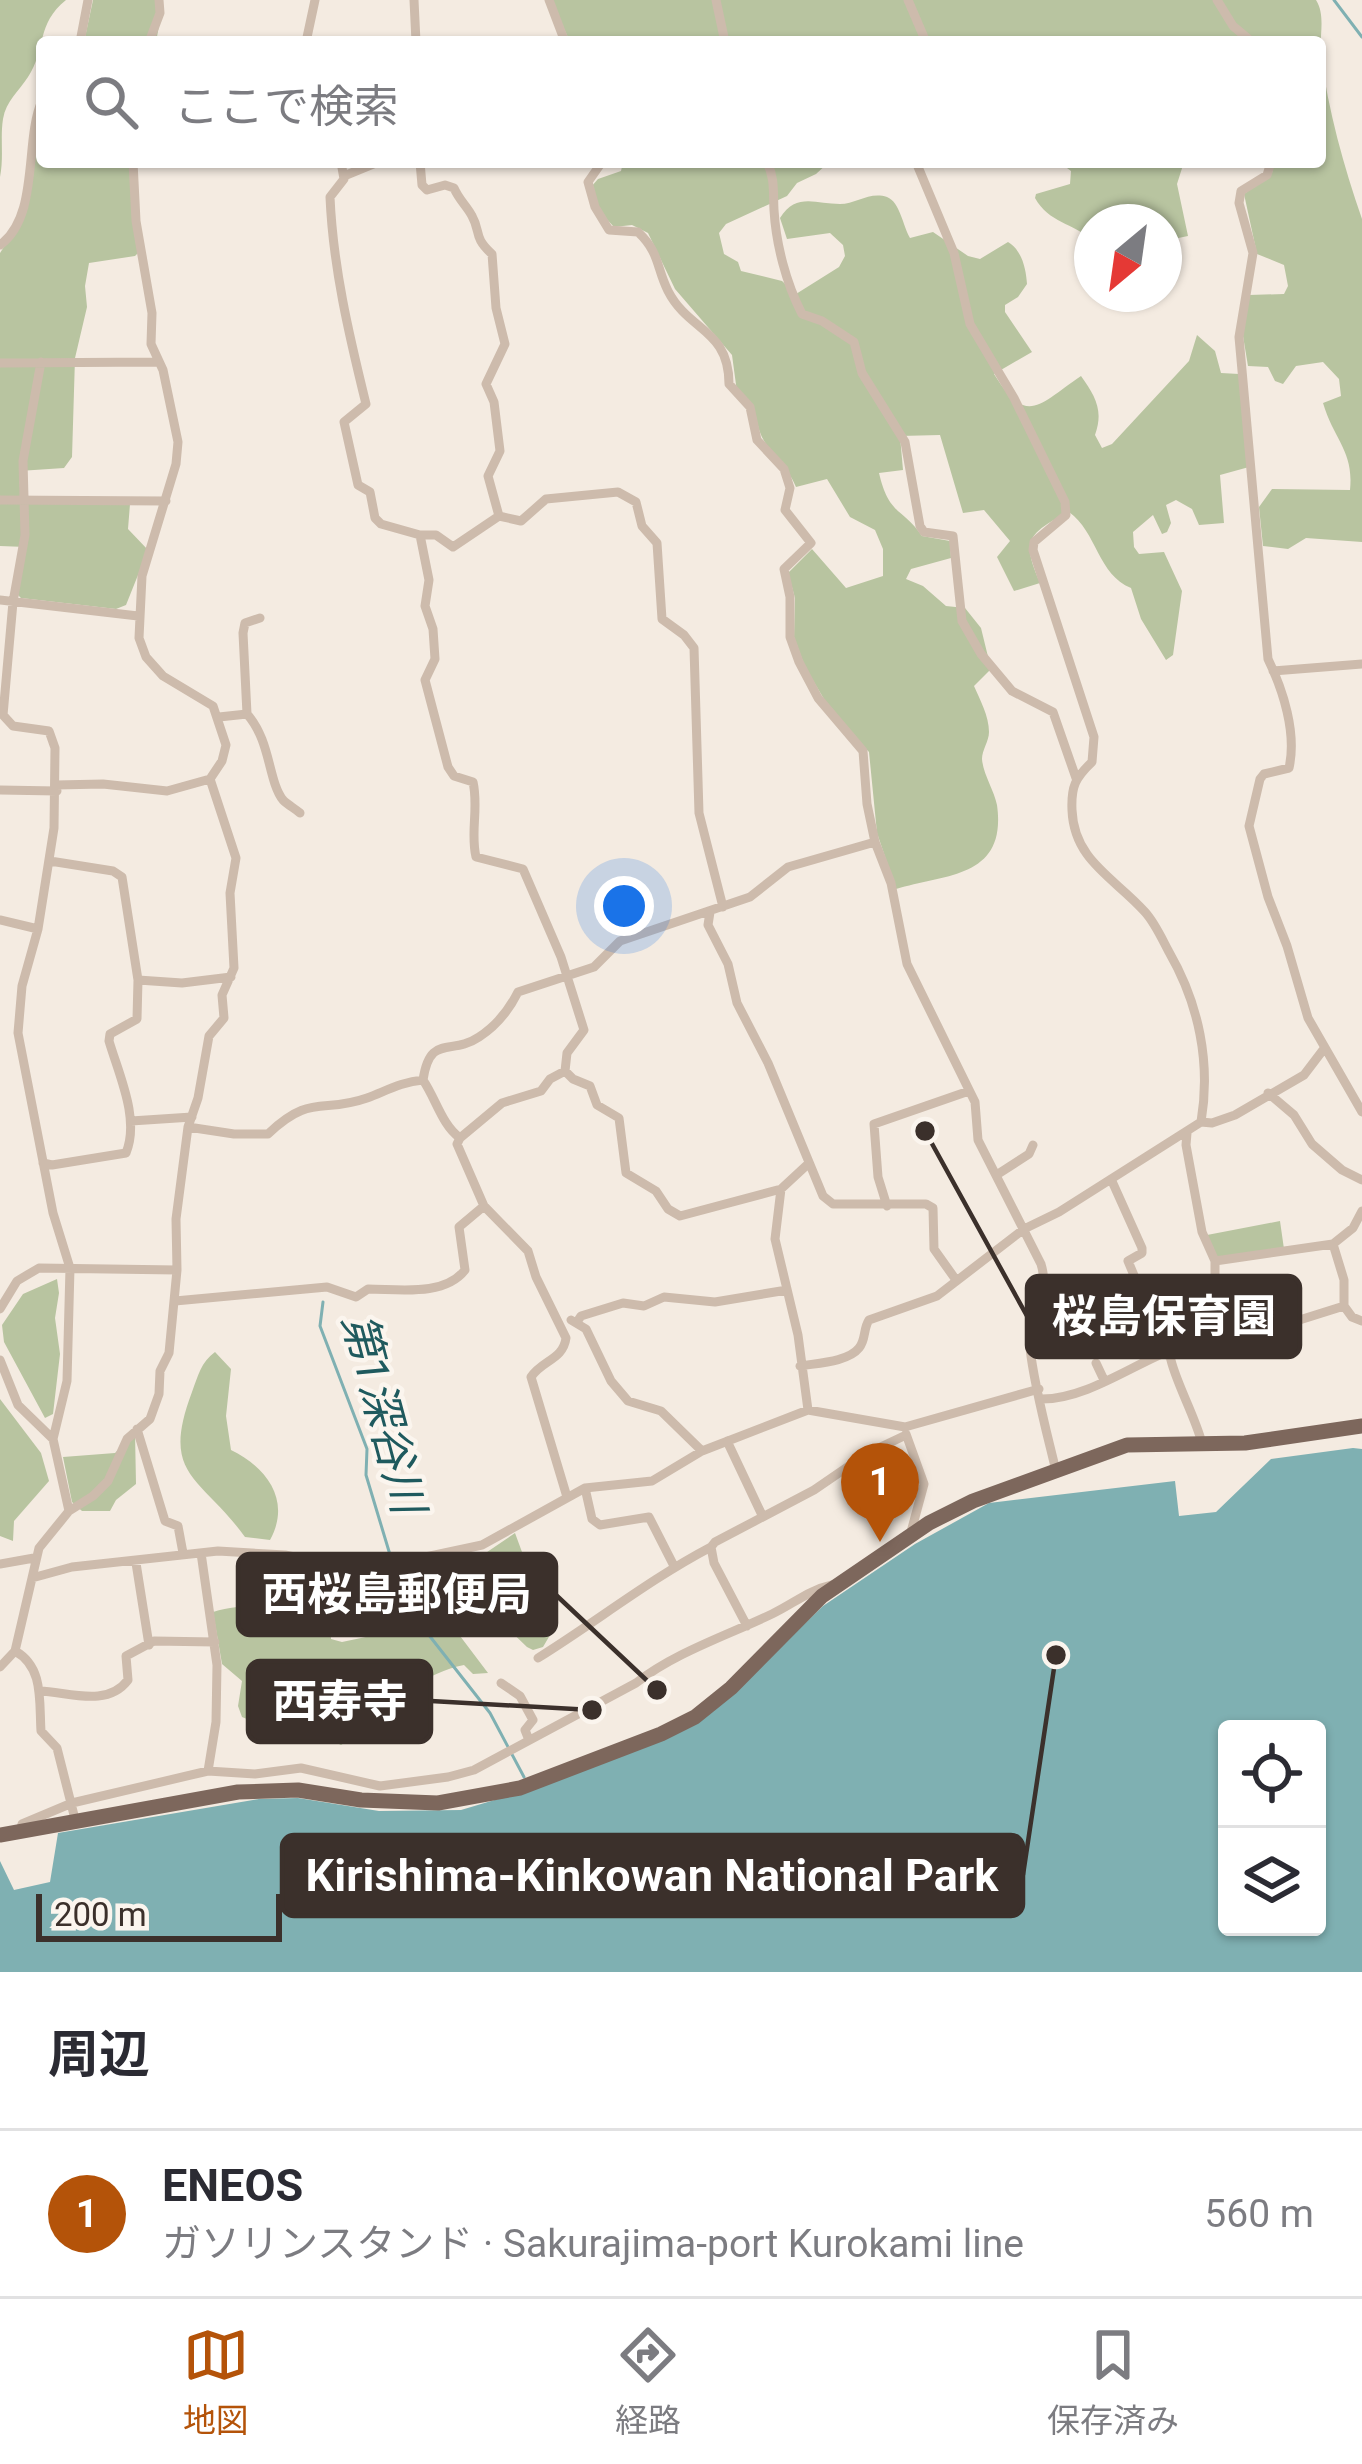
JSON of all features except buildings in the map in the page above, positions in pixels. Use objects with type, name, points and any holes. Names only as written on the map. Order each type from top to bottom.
[{"type":"main road","points":[[0,1835],[238,1792],[298,1790],[361,1800],[438,1802],[527,1785],[695,1717],[837,1585],[974,1501],[1127,1445],[1245,1443],[1362,1426]]},
{"type":"street","points":[[81,36],[88,0]]},
{"type":"street","points":[[151,36],[160,13],[159,0]]},
{"type":"street","points":[[308,36],[315,0]]},
{"type":"street","points":[[414,0],[416,36]]},
{"type":"street","points":[[549,0],[564,36]]},
{"type":"street","points":[[716,0],[724,36]]},
{"type":"street","points":[[908,0],[923,36]]},
{"type":"street","points":[[1217,0],[1245,36]]},
{"type":"street","points":[[0,245],[9,238],[24,202],[36,119]]},
{"type":"street","points":[[0,1667],[15,1652],[34,1558],[69,1511],[108,1481],[128,1439],[150,1419],[159,1394],[175,1301],[178,1200],[190,1122],[209,1036],[224,1018],[222,995],[234,956],[230,893],[236,858],[210,778],[226,746],[219,717],[213,706],[163,676],[146,657],[139,638],[142,576],[166,501],[178,442],[151,344],[150,294],[136,221],[133,168]]},
{"type":"street","points":[[342,168],[344,176]]},
{"type":"street","points":[[363,168],[344,176],[330,196],[332,249],[366,404],[344,422],[358,484],[370,492],[375,518],[381,524],[436,535],[453,547],[499,516],[521,521],[546,500],[618,492],[636,502],[642,526],[657,543],[662,619],[694,648],[699,814],[723,907]]},
{"type":"street","points":[[421,168],[422,185],[428,190],[445,185],[454,188],[462,207],[474,218],[478,242],[492,254],[496,308],[505,344],[486,384],[494,402],[500,451],[488,476],[499,516]]},
{"type":"street","points":[[598,168],[587,187],[603,222],[616,232],[638,232],[650,243],[668,292],[720,344],[729,359],[729,384],[750,407],[757,440],[784,469],[790,488],[785,510],[812,543],[784,569],[790,637],[818,698],[863,751],[875,842],[891,883],[908,964],[975,1102],[978,1139],[1046,1282],[1030,1344],[1056,1471]]},
{"type":"street","points":[[769,168],[775,182],[774,211],[793,296],[802,314],[854,342],[862,373],[905,442],[920,526],[924,532],[952,536],[962,621],[981,654],[1012,691],[1052,712],[1076,778]]},
{"type":"street","points":[[919,168],[954,253],[970,324],[1014,398],[1065,502],[1066,515],[1034,542],[1033,550],[1094,737],[1092,762],[1071,791],[1076,840],[1105,878],[1146,913],[1179,970],[1206,1058],[1201,1122]]},
{"type":"street","points":[[1269,168],[1267,175],[1241,190],[1253,253],[1239,337],[1264,633],[1282,691],[1292,756],[1289,768],[1260,779],[1249,826],[1308,1018],[1362,1112]]},
{"type":"street","points":[[0,362],[159,362]]},
{"type":"street","points":[[41,362],[23,461],[26,536],[13,602],[2,716],[13,726],[49,731],[55,748],[57,788],[50,861],[22,986],[18,1033],[43,1163],[70,1268],[67,1381],[52,1438],[69,1511]]},
{"type":"street","points":[[0,500],[166,501]]},
{"type":"street","points":[[420,535],[429,580],[424,606],[433,629],[435,658],[425,680],[448,767],[454,776],[473,782],[479,807],[476,857],[524,869],[561,957],[584,1030],[567,1053],[566,1071],[590,1086],[592,1100],[619,1118],[626,1172],[656,1191],[673,1213],[680,1216],[716,1209],[781,1189]]},
{"type":"street","points":[[0,600],[138,616]]},
{"type":"street","points":[[260,618],[244,623],[247,714],[270,755],[281,798],[300,813]]},
{"type":"street","points":[[1273,671],[1362,664]]},
{"type":"street","points":[[219,717],[247,714]]},
{"type":"street","points":[[0,790],[103,784],[166,791],[210,778]]},
{"type":"street","points":[[420,1080],[428,1055],[438,1048],[476,1040],[509,1010],[518,992],[594,968],[620,941],[763,890],[788,867],[875,842]]},
{"type":"street","points":[[43,1163],[127,1154],[131,1120],[109,1041],[110,1034],[136,1019],[138,980],[122,877],[50,861]]},
{"type":"street","points":[[710,912],[708,925],[728,964],[737,1003],[827,1201],[933,1208],[934,1249],[956,1280]]},
{"type":"street","points":[[0,920],[38,929]]},
{"type":"street","points":[[138,980],[231,977]]},
{"type":"street","points":[[800,1366],[857,1351],[869,1320],[937,1296],[1024,1229],[1125,1167],[1201,1122],[1234,1115],[1304,1075],[1323,1050]]},
{"type":"street","points":[[566,1071],[550,1079],[541,1091],[502,1103],[460,1138],[459,1154],[484,1205],[528,1251],[566,1338],[565,1348],[531,1377],[567,1497]]},
{"type":"street","points":[[131,1120],[190,1122],[234,1134],[268,1134],[288,1115],[317,1104],[365,1099],[420,1080]]},
{"type":"street","points":[[420,1080],[439,1103],[445,1123],[460,1138]]},
{"type":"street","points":[[887,1206],[878,1177],[874,1124],[968,1091]]},
{"type":"street","points":[[1268,1093],[1294,1115],[1312,1144],[1362,1180]]},
{"type":"street","points":[[1187,1133],[1202,1232],[1215,1261],[1215,1298],[1196,1303],[1168,1325],[1167,1353],[1192,1406],[1202,1443]]},
{"type":"street","points":[[998,1174],[1029,1154],[1033,1145]]},
{"type":"street","points":[[808,1164],[781,1189],[775,1239],[808,1409]]},
{"type":"street","points":[[1111,1179],[1142,1248],[1142,1253],[1128,1261],[1148,1309],[1168,1325]]},
{"type":"street","points":[[175,1301],[327,1287],[356,1297],[368,1289],[406,1291],[458,1279],[466,1264],[459,1227],[484,1205]]},
{"type":"street","points":[[1215,1261],[1334,1244],[1353,1228],[1362,1211]]},
{"type":"street","points":[[1334,1244],[1344,1280],[1344,1306],[1362,1321]]},
{"type":"street","points":[[0,1309],[26,1273],[70,1268],[177,1270]]},
{"type":"street","points":[[577,1322],[581,1316],[622,1303],[644,1306],[664,1297],[715,1302],[787,1290]]},
{"type":"street","points":[[538,1658],[616,1610],[674,1566],[814,1490],[906,1431],[1040,1394],[1058,1399],[1167,1353],[1212,1340],[1260,1350],[1274,1328],[1344,1306]]},
{"type":"street","points":[[560,1322],[577,1322],[586,1329],[611,1381],[628,1401],[661,1411],[702,1451]]},
{"type":"street","points":[[0,1360],[18,1406],[52,1438]]},
{"type":"street","points":[[1096,1363],[1104,1380]]},
{"type":"street","points":[[32,1578],[72,1567],[248,1550],[346,1568],[402,1562],[482,1545],[585,1488],[652,1480],[702,1451],[808,1409],[906,1431]]},
{"type":"street","points":[[137,1429],[165,1521],[178,1526],[182,1553]]},
{"type":"street","points":[[906,1431],[924,1484],[910,1537]]},
{"type":"street","points":[[727,1441],[762,1515]]},
{"type":"street","points":[[585,1488],[592,1519],[600,1525],[650,1517],[674,1566]]},
{"type":"street","points":[[711,1547],[714,1563],[747,1626]]},
{"type":"street","points":[[201,1553],[215,1642],[217,1704],[208,1771]]},
{"type":"street","points":[[0,1564],[34,1558]]},
{"type":"street","points":[[136,1563],[149,1645]]},
{"type":"street","points":[[20,1832],[22,1824],[72,1803],[208,1771],[255,1774],[301,1768],[380,1786],[474,1770],[636,1683],[660,1664],[819,1588],[837,1585]]},
{"type":"street","points":[[40,1691],[76,1699],[119,1690],[128,1681],[126,1656],[154,1641],[215,1642]]},
{"type":"street","points":[[15,1652],[33,1666],[40,1691],[41,1731],[57,1748],[76,1823]]},
{"type":"street","points":[[502,1683],[520,1696],[532,1720],[525,1730],[529,1740]]},
{"type":"green space","points":[[0,0],[66,0],[50,18],[44,36],[36,36],[34,67],[5,113],[0,177]]},
{"type":"green space","points":[[93,0],[155,0],[157,36],[85,36]]},
{"type":"green space","points":[[551,0],[1316,0],[1321,13],[1321,36],[567,36]]},
{"type":"green space","points":[[1326,85],[1362,219],[1362,542],[1306,538],[1288,549],[1263,546],[1259,507],[1272,489],[1350,490],[1346,455],[1323,403],[1341,396],[1339,379],[1323,362],[1296,366],[1283,384],[1275,381],[1268,367],[1248,366],[1243,336],[1249,295],[1284,294],[1288,286],[1284,265],[1257,254],[1244,194],[1273,168],[1326,168]]},
{"type":"green space","points":[[36,152],[36,168],[134,168],[139,252],[89,263],[87,307],[75,358],[72,457],[64,468],[19,471],[21,504],[130,504],[128,529],[148,550],[126,605],[116,609],[21,598],[26,547],[0,546],[0,253],[26,213]]},
{"type":"green space","points":[[822,168],[797,183],[787,196],[726,224],[719,233],[724,254],[738,262],[741,271],[782,281],[796,294],[839,267],[845,256],[843,245],[830,233],[787,239],[780,218],[800,202],[840,204],[887,197],[898,209],[910,238],[933,232],[980,259],[1008,242],[1020,255],[1027,284],[1005,305],[1005,312],[1032,352],[994,374],[1015,401],[1025,406],[1043,402],[1081,376],[1097,404],[1095,435],[1102,448],[1112,444],[1189,361],[1197,335],[1215,351],[1221,373],[1239,374],[1249,467],[1220,475],[1224,523],[1199,525],[1192,509],[1176,500],[1166,505],[1171,523],[1167,532],[1162,534],[1153,515],[1133,532],[1139,554],[1164,552],[1182,591],[1173,655],[1166,660],[1141,619],[1131,588],[1111,573],[1086,530],[1069,512],[1044,526],[1032,540],[1031,557],[1040,583],[1014,591],[997,557],[1010,541],[984,510],[963,513],[940,435],[900,436],[903,470],[879,473],[892,504],[922,536],[950,541],[951,558],[911,569],[906,579],[923,586],[946,606],[965,608],[981,628],[991,669],[974,686],[989,726],[982,759],[997,805],[998,829],[993,847],[969,869],[896,889],[877,833],[869,752],[834,716],[805,667],[794,637],[795,598],[788,573],[812,549],[846,588],[883,576],[883,549],[875,530],[850,517],[827,479],[796,487],[762,436],[750,404],[737,392],[732,355],[675,289],[648,233],[632,225],[614,227],[601,213],[591,187],[598,179],[621,171]]},
{"type":"green space","points":[[1067,168],[1182,168],[1177,184],[1181,204],[1074,204],[1074,228],[1047,213],[1035,198],[1070,184]]},
{"type":"green space","points":[[1280,1221],[1284,1249],[1217,1258],[1207,1235]]},
{"type":"green space","points":[[57,1279],[60,1354],[53,1414],[45,1418],[4,1342],[2,1325],[23,1294]]},
{"type":"green space","points":[[215,1352],[231,1369],[226,1416],[231,1450],[265,1475],[277,1498],[270,1540],[245,1537],[183,1459],[183,1420],[200,1370]]},
{"type":"green space","points":[[0,1399],[41,1453],[49,1481],[14,1521],[13,1541],[0,1536]]},
{"type":"green space","points":[[135,1433],[136,1484],[110,1511],[82,1511],[72,1502],[63,1457],[115,1453]]},
{"type":"green space","points":[[515,1533],[522,1552],[529,1557],[546,1553],[555,1573],[538,1594],[553,1630],[543,1647],[527,1647],[482,1604],[469,1608],[451,1624],[488,1673],[473,1674],[464,1665],[424,1680],[360,1714],[350,1739],[341,1745],[335,1742],[331,1725],[274,1730],[242,1717],[238,1706],[242,1681],[222,1664],[213,1612],[277,1598],[282,1607],[280,1619],[289,1625],[320,1596],[331,1615],[331,1639],[342,1642],[380,1634],[390,1594],[410,1564],[459,1571]]},
{"type":"water","points":[[1362,1449],[1362,1972],[0,1972],[0,1861],[14,1890],[50,1882],[58,1833],[259,1799],[298,1798],[379,1811],[461,1810],[658,1741],[747,1679],[823,1606],[915,1544],[989,1503],[1175,1481],[1179,1516],[1216,1512],[1271,1459]]},
{"type":"waterway","points":[[1334,0],[1362,37]]},
{"type":"waterway","name":"第1深谷川","points":[[323,1302],[320,1326],[367,1449],[366,1475],[391,1558]]},
{"type":"waterway","name":"第1深谷川","points":[[395,1567],[421,1625],[490,1713],[524,1777]]},
{"type":"place","name":"桜島保育園","points":[[925,1131]]},
{"type":"place","name":"ENEOS","points":[[880,1542]]},
{"type":"place","name":"Kirishima-Kinkowan National Park","points":[[1056,1655]]},
{"type":"place","name":"西桜島郵便局","points":[[657,1690]]},
{"type":"place","name":"西寿寺","points":[[592,1710]]}]
